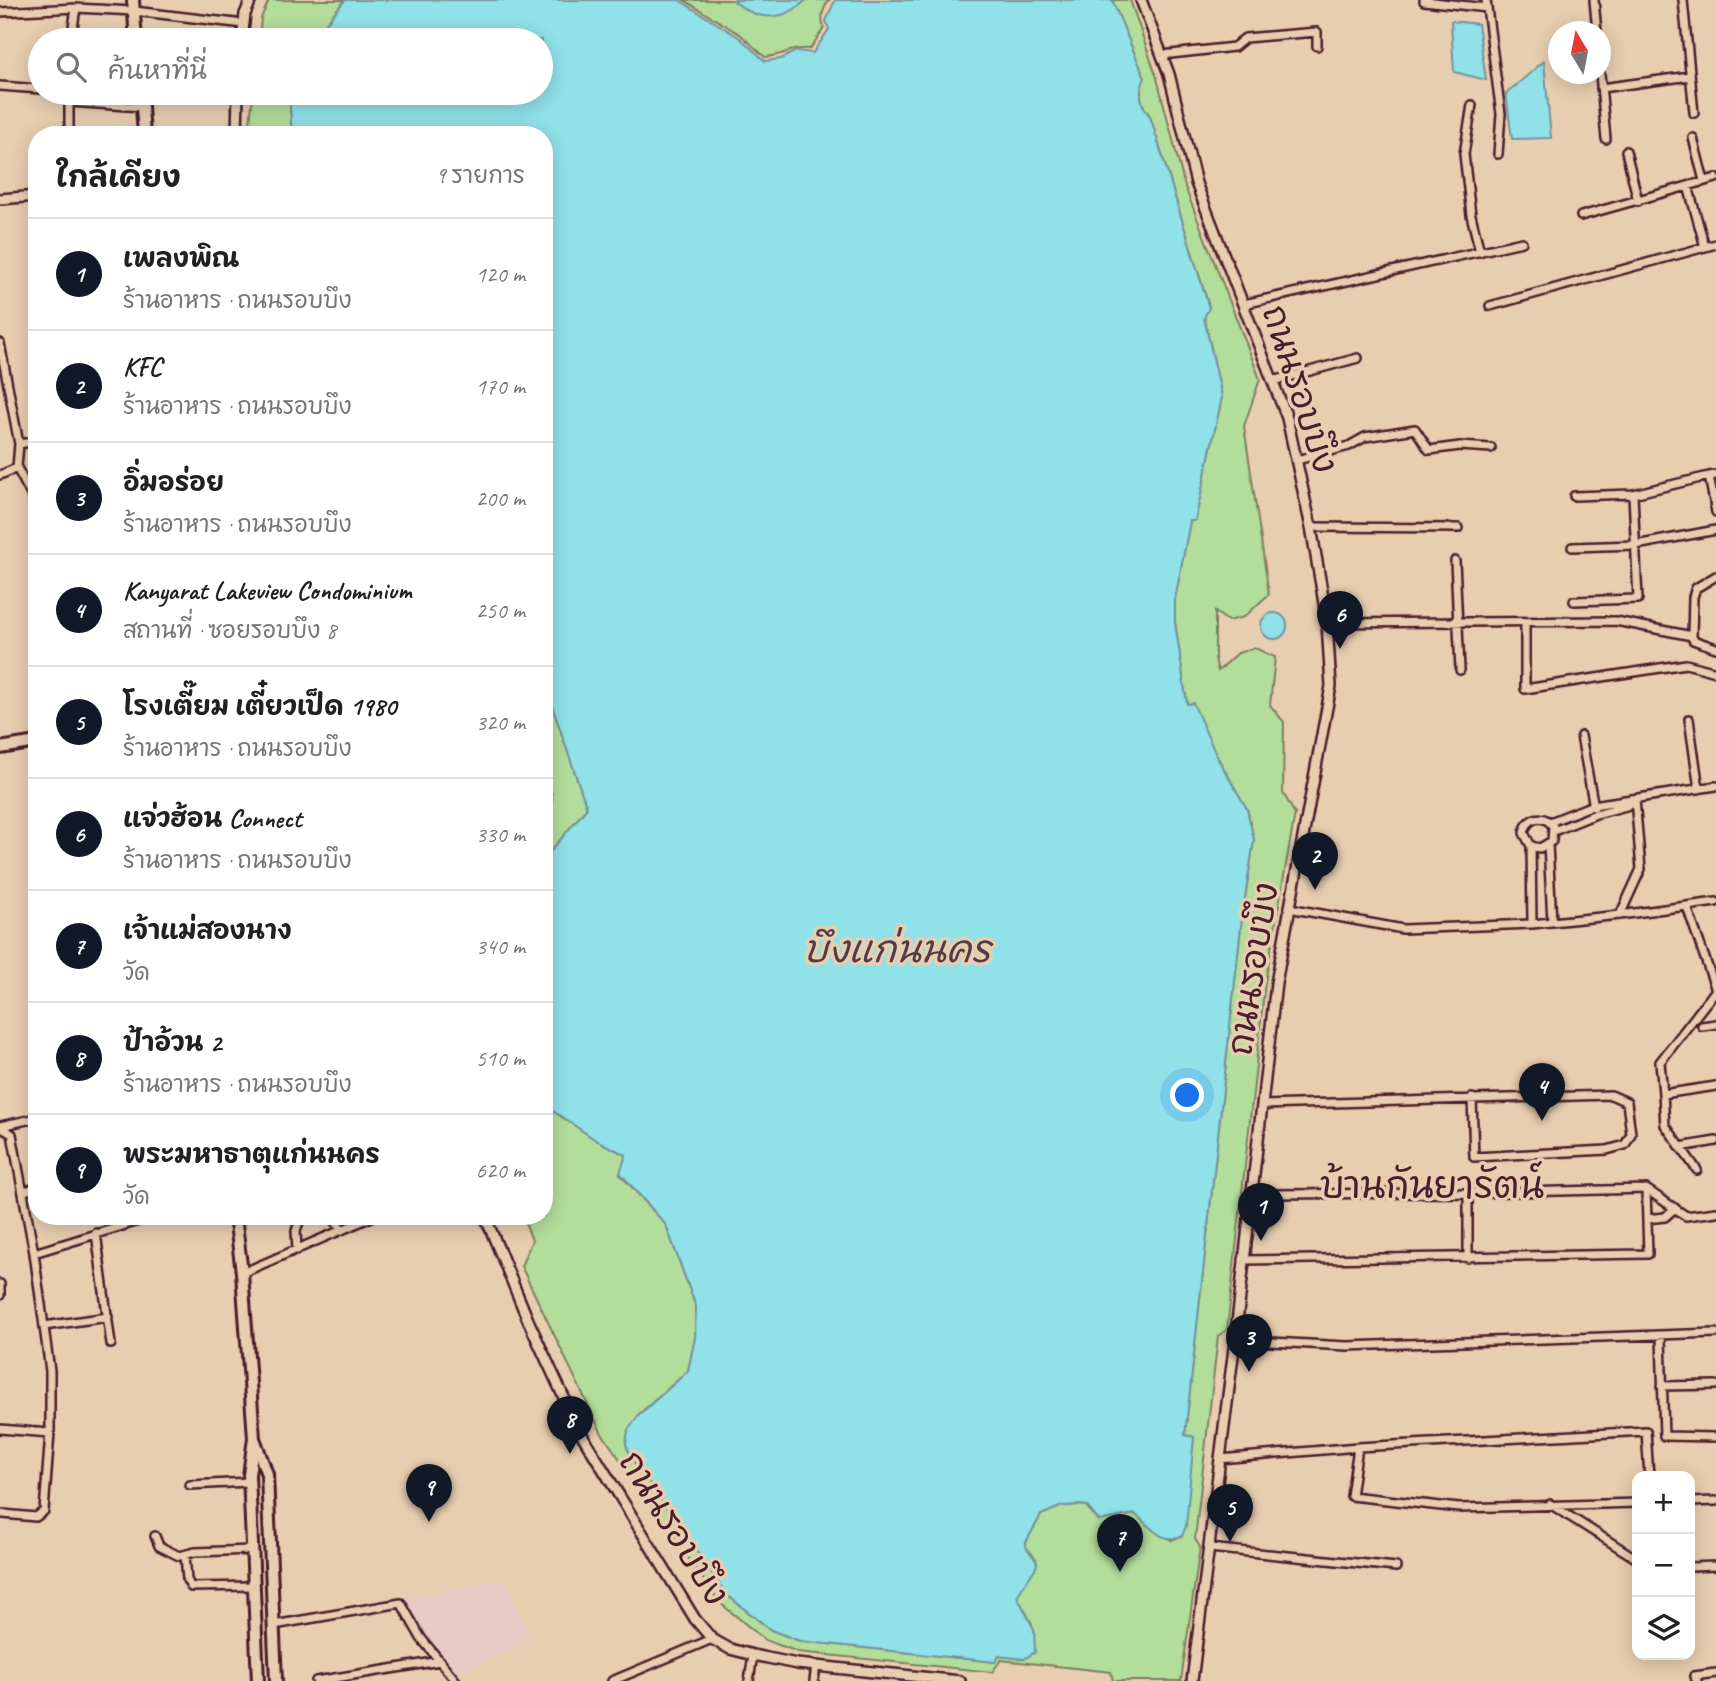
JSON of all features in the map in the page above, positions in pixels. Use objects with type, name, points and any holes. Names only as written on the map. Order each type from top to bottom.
[{"type":"main road","points":[[133,6],[135,28]]},
{"type":"main road","points":[[142,107],[143,126]]},
{"type":"main road","points":[[0,748],[28,743]]},
{"type":"main road","points":[[236,1225],[254,1438],[249,1482],[258,1681]]},
{"type":"main road","points":[[254,1438],[267,1474],[276,1681]]},
{"type":"street","points":[[244,28],[245,14],[251,0]]},
{"type":"street","name":"ถนนรอบบึง","points":[[1141,0],[1169,74],[1196,183],[1287,418],[1311,527],[1327,623],[1331,686],[1276,983],[1192,1681]]},
{"type":"street","points":[[1594,0],[1596,21]]},
{"type":"street","points":[[1683,0],[1694,113]]},
{"type":"street","points":[[1424,1],[1486,4],[1501,114],[1498,154]]},
{"type":"street","points":[[0,12],[133,6],[244,24]]},
{"type":"street","points":[[73,28],[76,8]]},
{"type":"street","points":[[1162,55],[1234,47],[1245,38],[1317,32],[1317,46]]},
{"type":"street","points":[[1601,88],[1690,76]]},
{"type":"street","points":[[1601,84],[1606,139]]},
{"type":"street","points":[[0,86],[28,88]]},
{"type":"street","points":[[69,105],[69,126]]},
{"type":"street","points":[[127,105],[142,107]]},
{"type":"street","points":[[237,126],[238,105]]},
{"type":"street","points":[[1472,106],[1464,154],[1471,215],[1480,251]]},
{"type":"street","points":[[1693,138],[1704,181]]},
{"type":"street","points":[[1626,151],[1638,201]]},
{"type":"street","points":[[1581,216],[1716,178]]},
{"type":"street","points":[[1688,186],[1705,247]]},
{"type":"street","points":[[0,199],[28,197]]},
{"type":"street","points":[[1244,304],[1522,242]]},
{"type":"street","points":[[1490,306],[1716,244]]},
{"type":"street","points":[[0,344],[19,444],[17,468],[28,489]]},
{"type":"street","points":[[1273,381],[1358,358]]},
{"type":"street","points":[[1297,460],[1349,446],[1365,437],[1415,429],[1429,450],[1460,446],[1491,448]]},
{"type":"street","points":[[19,444],[28,442]]},
{"type":"street","points":[[0,475],[17,468]]},
{"type":"street","points":[[1574,496],[1633,494],[1713,475],[1716,512]]},
{"type":"street","points":[[1574,601],[1638,599],[1633,494]]},
{"type":"street","points":[[1311,527],[1458,528]]},
{"type":"street","points":[[1572,547],[1636,545],[1716,530]]},
{"type":"street","points":[[1455,561],[1460,670]]},
{"type":"street","points":[[1716,576],[1696,588],[1693,597],[1692,636],[1693,640],[1716,648]]},
{"type":"street","points":[[1327,623],[1616,621],[1692,636]]},
{"type":"street","points":[[1525,622],[1525,689],[1686,664],[1716,672]]},
{"type":"street","points":[[1689,719],[1699,789]]},
{"type":"street","points":[[1581,736],[1596,814]]},
{"type":"street","points":[[1550,822],[1593,805],[1716,786]]},
{"type":"street","points":[[1554,831],[1596,814],[1626,806],[1636,799]]},
{"type":"street","points":[[1620,915],[1641,869],[1636,799]]},
{"type":"street","points":[[1531,846],[1540,848],[1552,841],[1554,831],[1550,822],[1541,817],[1527,823],[1524,833],[1531,846],[1531,924]]},
{"type":"street","points":[[1548,845],[1552,922]]},
{"type":"street","points":[[1289,908],[1403,929],[1531,924],[1716,902]]},
{"type":"street","points":[[1688,906],[1716,990],[1660,1062],[1665,1125],[1697,1170]]},
{"type":"street","points":[[1707,965],[1716,964]]},
{"type":"street","points":[[1702,1026],[1716,1024]]},
{"type":"street","points":[[1663,1094],[1716,1086]]},
{"type":"street","points":[[1262,1105],[1472,1098],[1616,1096],[1627,1102],[1631,1134],[1625,1145],[1607,1150],[1474,1157],[1472,1098]]},
{"type":"street","points":[[0,1126],[28,1120]]},
{"type":"street","points":[[0,1126],[12,1134],[28,1219]]},
{"type":"street","points":[[1680,1147],[1716,1141]]},
{"type":"street","points":[[1251,1194],[1646,1189],[1686,1216],[1716,1212]]},
{"type":"street","points":[[1243,1260],[1648,1254],[1646,1189]]},
{"type":"street","points":[[23,1191],[28,1190]]},
{"type":"street","points":[[1468,1193],[1468,1258]]},
{"type":"street","points":[[1647,1219],[1665,1217],[1675,1209]]},
{"type":"street","points":[[3,1514],[36,1517],[44,1511],[50,1433],[50,1371],[29,1225]]},
{"type":"street","points":[[34,1253],[124,1225]]},
{"type":"street","points":[[297,1250],[298,1225]]},
{"type":"street","points":[[338,1225],[342,1230]]},
{"type":"street","points":[[242,1273],[353,1225]]},
{"type":"street","name":"ถนนรอบบึง","points":[[489,1225],[528,1320],[579,1430],[695,1619],[712,1639],[753,1656],[910,1679],[960,1681]]},
{"type":"street","points":[[96,1233],[111,1344]]},
{"type":"street","points":[[0,1284],[0,1295]]},
{"type":"street","points":[[44,1326],[108,1317]]},
{"type":"street","points":[[1235,1340],[1347,1346],[1716,1333]]},
{"type":"street","points":[[1661,1336],[1664,1436],[1716,1437]]},
{"type":"street","points":[[1662,1386],[1716,1385]]},
{"type":"street","points":[[0,1429],[50,1433]]},
{"type":"street","points":[[1220,1459],[1358,1447],[1646,1431],[1648,1471]]},
{"type":"street","points":[[1358,1447],[1351,1496],[1459,1508],[1632,1503]]},
{"type":"street","points":[[190,1485],[249,1482]]},
{"type":"street","points":[[1695,1502],[1716,1502]]},
{"type":"street","points":[[1549,1504],[1632,1556]]},
{"type":"street","points":[[155,1536],[162,1548],[175,1555],[271,1549]]},
{"type":"street","points":[[1209,1548],[1396,1567]]},
{"type":"street","points":[[185,1555],[186,1577],[191,1587],[254,1586]]},
{"type":"street","points":[[1695,1567],[1716,1566]]},
{"type":"street","points":[[274,1625],[401,1603],[421,1638],[456,1681]]},
{"type":"street","points":[[612,1681],[712,1639]]},
{"type":"street","points":[[749,1681],[753,1656]]},
{"type":"street","points":[[316,1681],[440,1661]]},
{"type":"street","points":[[814,1681],[816,1665]]},
{"type":"street","points":[[1697,1681],[1694,1676],[1716,1673]]},
{"type":"shaded area","points":[[506,1578],[530,1642],[456,1674],[425,1638],[403,1599]]},
{"type":"green space","points":[[269,0],[345,0],[322,28],[260,28],[261,18]]},
{"type":"green space","points":[[684,0],[829,0],[823,13],[824,28],[810,49],[797,49],[765,57],[741,35]]},
{"type":"green space","points":[[1112,0],[1130,0],[1157,78],[1185,187],[1260,379],[1244,426],[1269,594],[1244,617],[1228,621],[1215,612],[1215,658],[1218,671],[1238,653],[1255,648],[1275,657],[1270,705],[1284,722],[1283,793],[1295,814],[1265,983],[1227,1330],[1218,1336],[1195,1539],[1200,1547],[1181,1681],[1113,1681],[1111,1672],[1001,1660],[992,1672],[798,1652],[765,1640],[719,1602],[601,1432],[521,1266],[532,1240],[526,1225],[553,1225],[553,1111],[596,1140],[626,1155],[620,1174],[666,1225],[696,1307],[695,1338],[688,1371],[638,1415],[626,1444],[631,1457],[727,1595],[771,1630],[800,1641],[995,1662],[999,1656],[1024,1659],[1033,1653],[1032,1624],[1017,1596],[1036,1559],[1026,1547],[1026,1542],[1041,1515],[1062,1506],[1080,1505],[1086,1506],[1099,1521],[1136,1513],[1171,1540],[1182,1536],[1194,1437],[1185,1435],[1242,917],[1254,840],[1247,809],[1187,704],[1175,622],[1175,599],[1190,521],[1195,521],[1222,397],[1204,317],[1209,307],[1150,116],[1142,103],[1141,88],[1144,78]]},
{"type":"green space","points":[[252,105],[290,105],[291,126],[250,126]]},
{"type":"green space","points":[[553,708],[587,808],[553,848]]},
{"type":"water","name":"บึงแก่นนคร","points":[[345,0],[679,0],[740,38],[765,61],[781,59],[796,51],[813,53],[829,29],[826,21],[835,0],[1112,0],[1145,78],[1141,88],[1142,103],[1150,116],[1209,308],[1204,318],[1222,397],[1195,521],[1190,521],[1175,599],[1175,623],[1187,704],[1193,703],[1218,759],[1247,809],[1254,840],[1242,917],[1185,1435],[1194,1437],[1186,1526],[1182,1536],[1168,1538],[1157,1533],[1135,1514],[1099,1521],[1087,1506],[1080,1505],[1062,1506],[1041,1515],[1026,1542],[1026,1547],[1037,1562],[1036,1567],[1017,1596],[1034,1629],[1035,1652],[1024,1659],[999,1656],[995,1662],[800,1641],[771,1630],[727,1595],[631,1457],[626,1444],[628,1430],[639,1415],[688,1371],[695,1338],[696,1307],[666,1225],[620,1173],[626,1155],[596,1140],[553,1111],[553,848],[587,808],[553,708],[553,126],[291,126],[290,105],[553,105],[553,28],[322,28]]},
{"type":"water","points":[[733,0],[806,0],[788,12],[770,16],[751,12]]},
{"type":"water","points":[[1451,21],[1478,24],[1486,80],[1454,72]]},
{"type":"water","points":[[1544,61],[1551,138],[1512,139],[1506,94]]},
{"type":"water","points":[[1274,613],[1283,617],[1287,626],[1283,635],[1274,639],[1265,635],[1261,626],[1265,617]]},
{"type":"place","name":"แจ่วฮ้อน Connect","points":[[1340,649]]},
{"type":"place","name":"KFC","points":[[1315,890]]},
{"type":"place","name":"Kanyarat Lakeview Condominium","points":[[1542,1121]]},
{"type":"place","name":"เพลงพิณ","points":[[1261,1241]]},
{"type":"place","name":"อิ่มอร่อย","points":[[1249,1372]]},
{"type":"place","name":"ป้าอ้วน 2","points":[[570,1454]]},
{"type":"place","name":"พระมหาธาตุแก่นนคร","points":[[429,1522]]},
{"type":"place","name":"โรงเตี๊ยม เตี๋ยวเป็ด 1980","points":[[1230,1542]]},
{"type":"place","name":"เจ้าแม่สองนาง","points":[[1120,1572]]},
{"type":"district","name":"บ้านกันยารัตน์","points":[[1432,1185]]}]
